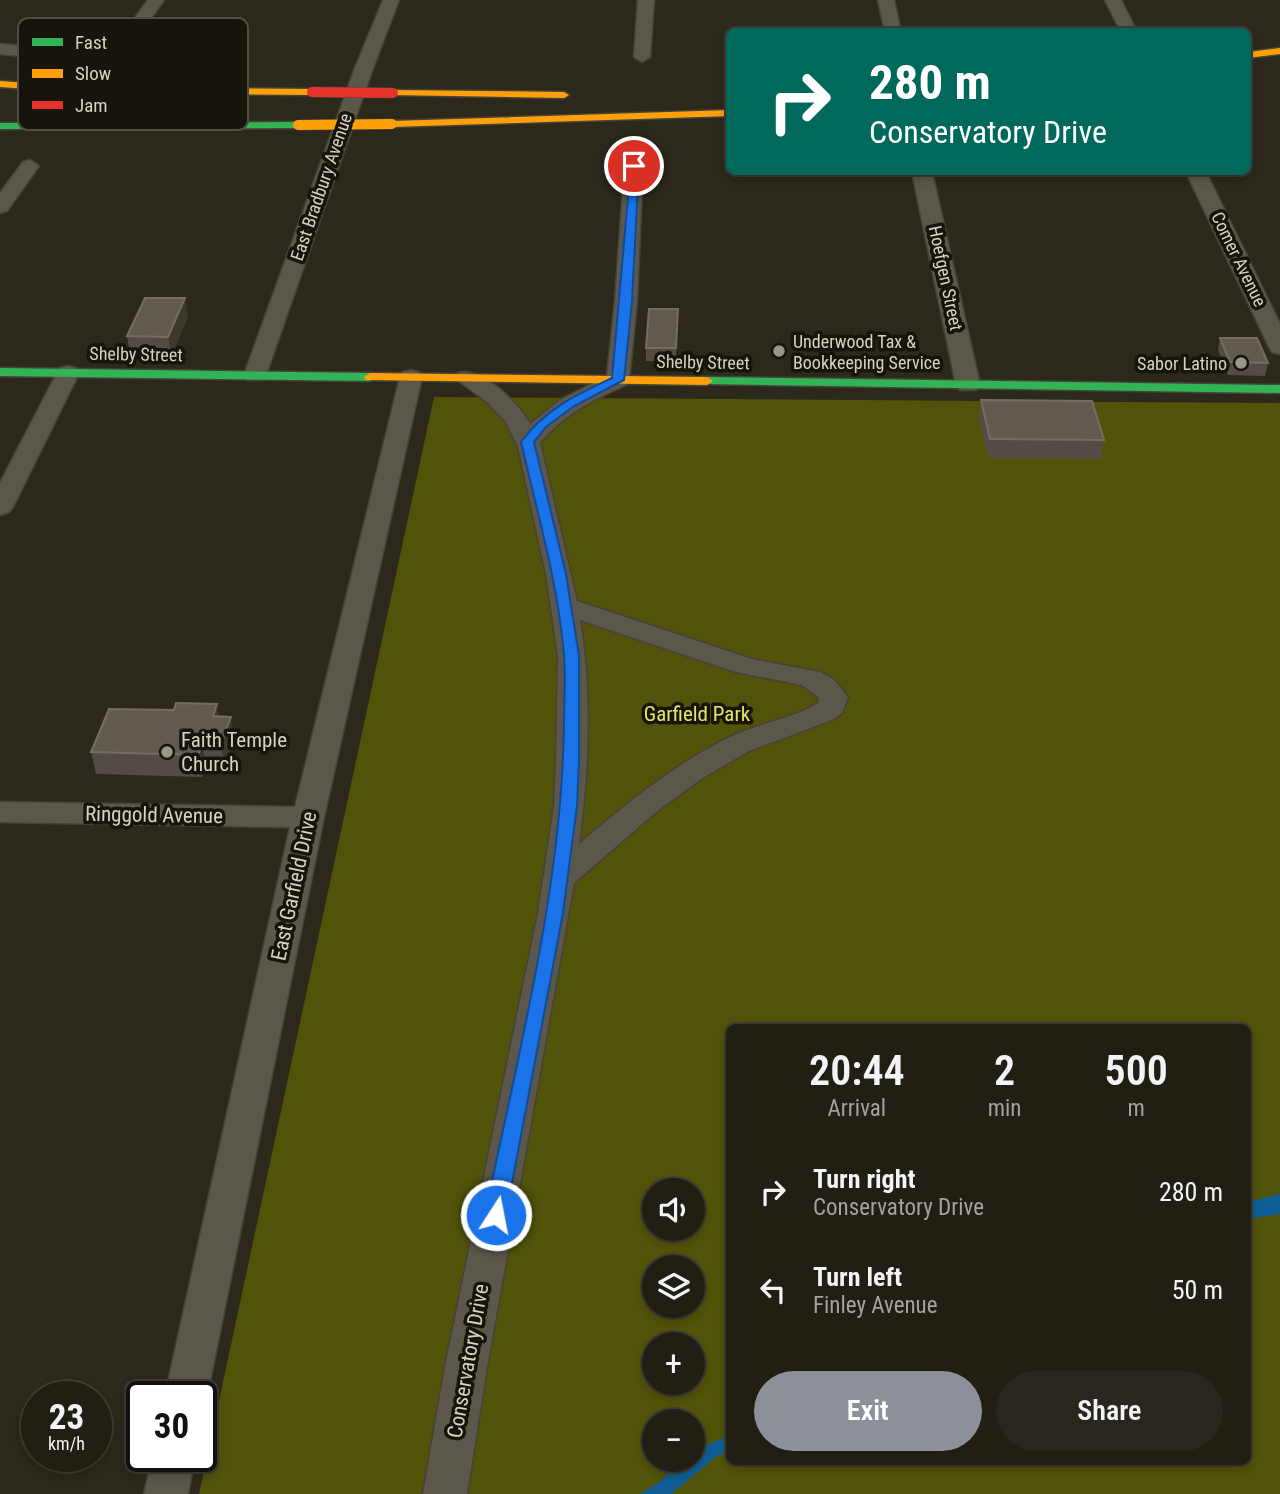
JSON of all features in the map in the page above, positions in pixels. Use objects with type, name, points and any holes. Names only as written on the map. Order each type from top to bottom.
[{"type":"main road","points":[[1251,55],[1280,51]]},
{"type":"main road","points":[[0,84],[18,85]]},
{"type":"main road","points":[[248,95],[311,97]]},
{"type":"main road","points":[[248,98],[585,96]]},
{"type":"main road","points":[[248,125],[392,124],[726,113]]},
{"type":"main road","points":[[0,126],[18,126]]},
{"type":"main road","points":[[0,133],[83,130]]},
{"type":"main road","name":"Shelby Street","points":[[0,372],[1280,389]]},
{"type":"street","points":[[143,18],[156,0]]},
{"type":"street","name":"East Bradbury Avenue","points":[[255,375],[363,68],[391,0]]},
{"type":"street","points":[[642,57],[646,0]]},
{"type":"street","points":[[886,0],[892,28]]},
{"type":"street","points":[[1114,0],[1127,28]]},
{"type":"street","points":[[0,49],[18,51]]},
{"type":"street","points":[[528,442],[541,424],[569,403],[618,380],[626,301],[634,160]]},
{"type":"street","points":[[0,207],[30,166]]},
{"type":"street","name":"Hoefgen Street","points":[[923,175],[968,385]]},
{"type":"street","name":"Comer Avenue","points":[[1197,175],[1280,347]]},
{"type":"street","points":[[0,507],[68,373]]},
{"type":"street","name":"East Garfield Drive","points":[[189,1381],[308,817],[411,377]]},
{"type":"street","name":"Conservatory Drive","points":[[445,1494],[466,1367],[560,878],[571,761],[572,656],[565,606],[528,442],[515,418],[496,398],[466,378]]},
{"type":"street","points":[[560,878],[620,824],[671,784],[738,744],[767,731],[820,716],[832,707],[834,697],[823,685],[810,678],[746,666],[565,606]]},
{"type":"street","name":"Ringgold Avenue","points":[[0,812],[308,817]]},
{"type":"street","points":[[166,1494],[171,1472]]},
{"type":"green space","name":"Garfield Park","points":[[434,397],[1280,403],[1280,1494],[199,1494],[204,1472],[217,1472],[217,1410]]},
{"type":"water","points":[[1280,1194],[1280,1214],[1251,1219],[1251,1201]]},
{"type":"water","points":[[726,1437],[726,1453],[705,1466],[705,1446]]},
{"type":"water","points":[[670,1472],[698,1472],[671,1494],[640,1494]]},
{"type":"building","points":[[145,298],[185,298],[168,337],[127,336]]},
{"type":"building","points":[[649,309],[678,309],[676,348],[646,348]]},
{"type":"building","points":[[1220,338],[1257,338],[1268,363],[1230,362]]},
{"type":"building","points":[[981,400],[1092,401],[1104,440],[990,439]]},
{"type":"building","points":[[176,703],[217,704],[213,716],[231,717],[221,744],[202,744],[198,755],[91,752],[109,709],[174,710]]},
{"type":"traffic: fast","points":[[248,125],[298,125]]},
{"type":"traffic: fast","points":[[0,126],[18,126]]},
{"type":"traffic: fast","points":[[0,372],[370,377]]},
{"type":"traffic: fast","points":[[707,381],[1280,389]]},
{"type":"traffic: slow","points":[[1251,55],[1280,51]]},
{"type":"traffic: slow","points":[[0,84],[18,85]]},
{"type":"traffic: slow","points":[[248,91],[312,92]]},
{"type":"traffic: slow","points":[[393,93],[564,95]]},
{"type":"traffic: slow","points":[[392,124],[726,113]]},
{"type":"traffic: slow","points":[[298,125],[392,124]]},
{"type":"traffic: slow","points":[[370,377],[707,381]]},
{"type":"traffic: jam","points":[[312,92],[393,93]]},
{"type":"place","name":"Underwood Tax & Bookkeeping Service","points":[[779,351]]},
{"type":"place","name":"Sabor Latino","points":[[1241,363]]},
{"type":"place","name":"Faith Temple Church","points":[[167,752]]},
{"type":"route","points":[[496,1215],[554,913],[569,806],[571,761],[572,656],[559,574],[528,442],[541,424],[569,403],[618,380],[634,166]]}]
